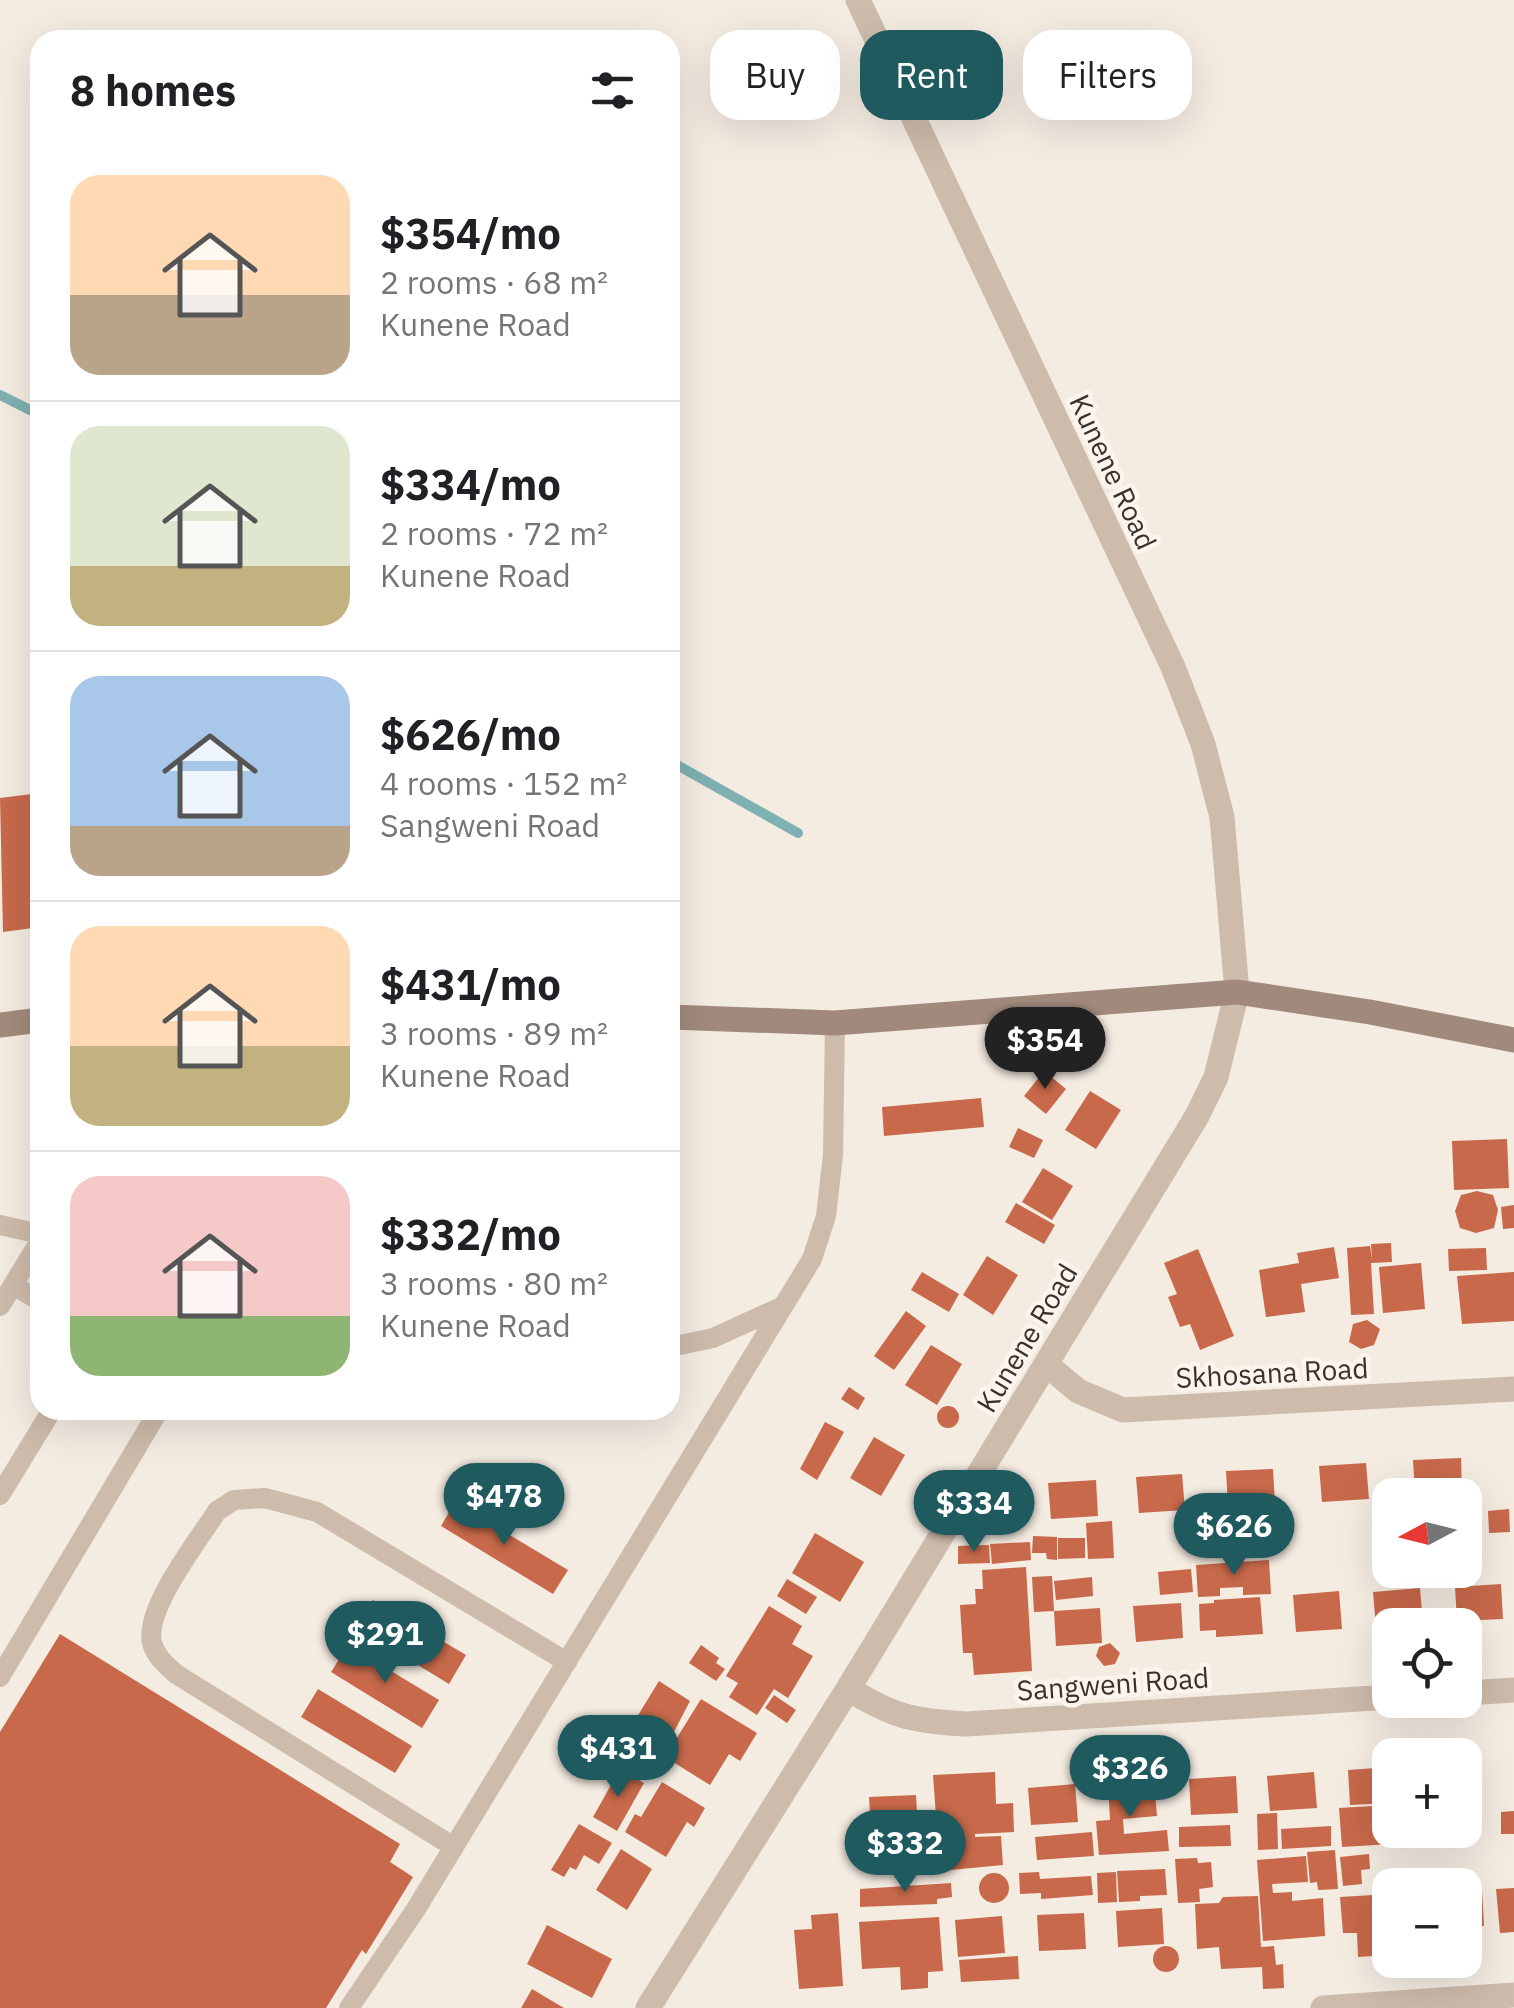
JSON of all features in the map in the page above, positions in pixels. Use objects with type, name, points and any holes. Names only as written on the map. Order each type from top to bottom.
[{"type":"street","name":"Kunene Road","points":[[650,2007],[1197,1116],[1216,1076],[1237,992],[1222,817],[1197,728],[1173,668],[858,0]]},
{"type":"street","points":[[680,1017],[835,1023],[1237,992],[1514,1040]]},
{"type":"street","points":[[0,1025],[30,1021]]},
{"type":"street","name":"Skhosana Road","points":[[1046,1364],[1078,1391],[1123,1410],[1514,1389]]},
{"type":"street","name":"Sangweni Road","points":[[848,1689],[884,1710],[914,1721],[966,1724],[1372,1699]]},
{"type":"street","points":[[1482,1692],[1514,1690]]},
{"type":"street","points":[[1323,2008],[1514,1995]]},
{"type":"lane","points":[[350,2008],[454,1848],[812,1259],[826,1216],[832,1155],[835,1023]]},
{"type":"lane","points":[[0,1225],[30,1234]]},
{"type":"lane","points":[[0,1306],[30,1255]]},
{"type":"lane","points":[[13,1285],[30,1295]]},
{"type":"lane","points":[[680,1345],[714,1338],[781,1307]]},
{"type":"lane","points":[[0,1495],[46,1420]]},
{"type":"lane","points":[[0,1677],[152,1420]]},
{"type":"lane","points":[[454,1848],[176,1674],[159,1658],[152,1641],[152,1615],[217,1511],[234,1500],[265,1498],[317,1512],[567,1662]]},
{"type":"building","points":[[30,794],[30,928],[3,932],[0,798]]},
{"type":"building","points":[[1044,1071],[1066,1089],[1046,1114],[1024,1096]]},
{"type":"building","points":[[1090,1091],[1121,1110],[1096,1149],[1065,1130]]},
{"type":"building","points":[[981,1098],[984,1127],[884,1136],[882,1107]]},
{"type":"building","points":[[1018,1128],[1043,1140],[1034,1158],[1009,1147]]},
{"type":"building","points":[[1507,1139],[1509,1188],[1454,1190],[1452,1141]]},
{"type":"building","points":[[1043,1168],[1073,1186],[1052,1220],[1022,1202]]},
{"type":"building","points":[[1477,1191],[1493,1195],[1498,1210],[1494,1228],[1476,1233],[1460,1228],[1455,1211],[1461,1195]]},
{"type":"building","points":[[1016,1203],[1055,1225],[1044,1244],[1005,1222]]},
{"type":"building","points":[[1514,1205],[1514,1228],[1503,1229],[1501,1207]]},
{"type":"building","points":[[1391,1243],[1392,1262],[1371,1263],[1374,1314],[1351,1315],[1347,1248],[1370,1246],[1372,1259],[1371,1244]]},
{"type":"building","points":[[1334,1247],[1339,1278],[1301,1284],[1305,1312],[1266,1317],[1259,1270],[1299,1263],[1297,1253]]},
{"type":"building","points":[[1486,1248],[1487,1270],[1449,1271],[1448,1249]]},
{"type":"building","points":[[1198,1249],[1234,1336],[1200,1350],[1190,1324],[1180,1327],[1168,1297],[1177,1294],[1164,1263]]},
{"type":"building","points":[[987,1256],[1018,1275],[993,1315],[963,1295]]},
{"type":"building","points":[[1421,1263],[1425,1309],[1383,1313],[1379,1267]]},
{"type":"building","points":[[922,1272],[959,1294],[949,1312],[911,1290]]},
{"type":"building","points":[[1514,1272],[1514,1321],[1462,1324],[1457,1276]]},
{"type":"building","points":[[906,1311],[926,1326],[894,1370],[874,1356]]},
{"type":"building","points":[[1367,1320],[1380,1329],[1374,1345],[1361,1349],[1349,1342],[1353,1324]]},
{"type":"building","points":[[931,1345],[962,1364],[937,1405],[905,1385]]},
{"type":"building","points":[[849,1387],[865,1398],[858,1410],[841,1399]]},
{"type":"building","points":[[944,1406],[952,1406],[959,1417],[952,1428],[944,1428],[937,1421],[937,1413]]},
{"type":"building","points":[[825,1422],[844,1432],[817,1480],[800,1469]]},
{"type":"building","points":[[874,1437],[905,1455],[881,1496],[850,1478]]},
{"type":"building","points":[[1461,1458],[1462,1478],[1414,1478],[1413,1460]]},
{"type":"building","points":[[1366,1463],[1369,1499],[1322,1502],[1319,1466]]},
{"type":"building","points":[[1273,1469],[1275,1504],[1228,1507],[1226,1471]]},
{"type":"building","points":[[1182,1474],[1185,1510],[1139,1513],[1136,1477]]},
{"type":"building","points":[[1096,1480],[1098,1516],[1051,1519],[1048,1483]]},
{"type":"building","points":[[455,1502],[568,1570],[553,1594],[441,1526]]},
{"type":"building","points":[[1509,1509],[1510,1532],[1489,1533],[1488,1511]]},
{"type":"building","points":[[1226,1520],[1237,1525],[1242,1536],[1237,1547],[1226,1552],[1215,1547],[1210,1536],[1215,1525]]},
{"type":"building","points":[[1112,1521],[1114,1558],[1088,1559],[1086,1523]]},
{"type":"building","points":[[815,1533],[864,1562],[840,1602],[792,1573]]},
{"type":"building","points":[[1033,1536],[1057,1537],[1057,1560],[1047,1559],[1046,1553],[1032,1553]]},
{"type":"building","points":[[1058,1538],[1085,1538],[1085,1558],[1058,1559]]},
{"type":"building","points":[[1030,1542],[1031,1560],[992,1564],[990,1544]]},
{"type":"building","points":[[989,1545],[990,1563],[958,1564],[958,1546]]},
{"type":"building","points":[[1269,1560],[1271,1594],[1243,1595],[1243,1587],[1220,1588],[1220,1596],[1198,1597],[1196,1565]]},
{"type":"building","points":[[1026,1567],[1032,1671],[974,1675],[972,1653],[963,1653],[960,1605],[976,1604],[975,1589],[983,1589],[982,1570]]},
{"type":"building","points":[[1191,1569],[1193,1592],[1160,1595],[1158,1572]]},
{"type":"building","points":[[1052,1576],[1054,1611],[1034,1612],[1032,1577]]},
{"type":"building","points":[[1092,1577],[1093,1596],[1056,1600],[1054,1581]]},
{"type":"building","points":[[787,1579],[817,1597],[806,1614],[777,1596]]},
{"type":"building","points":[[1501,1584],[1503,1619],[1482,1620],[1482,1608],[1456,1608],[1455,1588]]},
{"type":"building","points":[[1420,1588],[1422,1608],[1374,1608],[1373,1592]]},
{"type":"building","points":[[1339,1591],[1342,1629],[1296,1632],[1293,1595]]},
{"type":"building","points":[[1260,1597],[1263,1634],[1216,1637],[1216,1630],[1200,1631],[1199,1604]]},
{"type":"building","points":[[373,1600],[466,1655],[449,1684],[357,1628]]},
{"type":"building","points":[[1181,1603],[1183,1638],[1136,1642],[1133,1606]]},
{"type":"building","points":[[769,1606],[802,1626],[792,1644],[813,1656],[788,1698],[774,1689],[757,1715],[729,1697],[738,1683],[726,1676]]},
{"type":"building","points":[[1100,1608],[1102,1643],[1056,1646],[1054,1611]]},
{"type":"building","points":[[60,1634],[400,1844],[390,1862],[413,1877],[366,1954],[362,1950],[326,2008],[0,2008],[0,1732]]},
{"type":"building","points":[[1110,1643],[1120,1653],[1115,1664],[1104,1666],[1096,1656],[1099,1647]]},
{"type":"building","points":[[348,1645],[439,1700],[422,1728],[331,1672]]},
{"type":"building","points":[[701,1645],[719,1658],[716,1663],[725,1669],[716,1681],[689,1663]]},
{"type":"building","points":[[659,1681],[690,1701],[664,1751],[629,1730]]},
{"type":"building","points":[[318,1689],[412,1746],[395,1773],[301,1717]]},
{"type":"building","points":[[774,1695],[796,1710],[787,1723],[765,1708]]},
{"type":"building","points":[[701,1699],[757,1733],[740,1761],[729,1754],[710,1785],[665,1757]]},
{"type":"building","points":[[1372,1768],[1372,1804],[1350,1805],[1348,1770]]},
{"type":"building","points":[[620,1769],[644,1783],[617,1831],[593,1817]]},
{"type":"building","points":[[995,1772],[996,1804],[1013,1803],[1014,1832],[975,1837],[1001,1836],[1003,1865],[940,1871],[933,1775]]},
{"type":"building","points":[[1314,1772],[1317,1808],[1270,1811],[1267,1776]]},
{"type":"building","points":[[1236,1776],[1238,1813],[1191,1815],[1189,1779]]},
{"type":"building","points":[[1154,1780],[1157,1816],[1123,1819],[1124,1834],[1167,1830],[1169,1851],[1099,1855],[1096,1821],[1110,1820],[1108,1783]]},
{"type":"building","points":[[662,1782],[705,1808],[694,1827],[687,1822],[666,1857],[625,1832],[635,1814],[641,1817]]},
{"type":"building","points":[[1075,1784],[1078,1822],[1031,1825],[1028,1788]]},
{"type":"building","points":[[916,1795],[918,1831],[871,1834],[869,1797]]},
{"type":"building","points":[[1372,1806],[1372,1845],[1342,1847],[1339,1808]]},
{"type":"building","points":[[1514,1811],[1514,1834],[1501,1834],[1501,1812]]},
{"type":"building","points":[[1277,1813],[1278,1849],[1258,1850],[1257,1814]]},
{"type":"building","points":[[579,1824],[612,1843],[599,1864],[584,1855],[576,1870],[570,1867],[564,1877],[551,1870]]},
{"type":"building","points":[[1230,1825],[1231,1846],[1179,1847],[1179,1827]]},
{"type":"building","points":[[1331,1826],[1331,1846],[1282,1849],[1281,1829]]},
{"type":"building","points":[[1092,1832],[1094,1856],[1037,1860],[1035,1837]]},
{"type":"building","points":[[621,1849],[652,1869],[627,1910],[596,1890]]},
{"type":"building","points":[[1335,1850],[1338,1889],[1318,1890],[1317,1882],[1310,1883],[1307,1852]]},
{"type":"building","points":[[1369,1854],[1370,1869],[1361,1870],[1362,1884],[1343,1886],[1340,1857]]},
{"type":"building","points":[[1306,1856],[1308,1882],[1272,1884],[1273,1893],[1292,1892],[1292,1901],[1323,1898],[1325,1936],[1263,1941],[1257,1860]]},
{"type":"building","points":[[1197,1858],[1198,1863],[1211,1862],[1213,1887],[1199,1889],[1200,1902],[1178,1903],[1175,1859]]},
{"type":"building","points":[[1165,1869],[1167,1895],[1119,1902],[1117,1871]]},
{"type":"building","points":[[1039,1872],[1040,1879],[1091,1876],[1093,1895],[1041,1899],[1041,1893],[1020,1894],[1019,1873]]},
{"type":"building","points":[[1116,1872],[1117,1902],[1098,1903],[1097,1873]]},
{"type":"building","points":[[994,1873],[1005,1877],[1009,1888],[1005,1899],[994,1903],[983,1899],[979,1888],[983,1877]]},
{"type":"building","points":[[951,1883],[952,1897],[937,1899],[937,1904],[860,1907],[860,1889]]},
{"type":"building","points":[[1514,1888],[1514,1932],[1500,1933],[1496,1889]]},
{"type":"building","points":[[1372,1895],[1372,1956],[1358,1957],[1357,1933],[1343,1933],[1340,1897]]},
{"type":"building","points":[[1258,1896],[1261,1947],[1274,1946],[1276,1965],[1283,1964],[1284,1988],[1263,1989],[1262,1967],[1221,1969],[1219,1947],[1197,1949],[1195,1904],[1219,1903],[1223,1897]]},
{"type":"building","points":[[1162,1908],[1164,1944],[1118,1947],[1116,1911]]},
{"type":"building","points":[[838,1913],[843,1986],[799,1989],[794,1930],[812,1929],[811,1915]]},
{"type":"building","points":[[1084,1913],[1086,1949],[1039,1951],[1037,1915]]},
{"type":"building","points":[[1002,1916],[1005,1953],[958,1957],[955,1920]]},
{"type":"building","points":[[939,1917],[943,1971],[928,1972],[928,1988],[901,1990],[900,1967],[862,1969],[859,1922]]},
{"type":"building","points":[[547,1925],[612,1959],[592,1998],[527,1964]]},
{"type":"building","points":[[1166,1946],[1176,1949],[1176,1969],[1166,1972],[1156,1969],[1153,1959],[1156,1949]]},
{"type":"building","points":[[1018,1956],[1019,1979],[961,1982],[959,1960]]},
{"type":"building","points":[[532,1989],[564,2008],[521,2008]]},
{"type":"waterway","points":[[0,395],[30,410]]},
{"type":"waterway","points":[[680,767],[798,833]]}]
